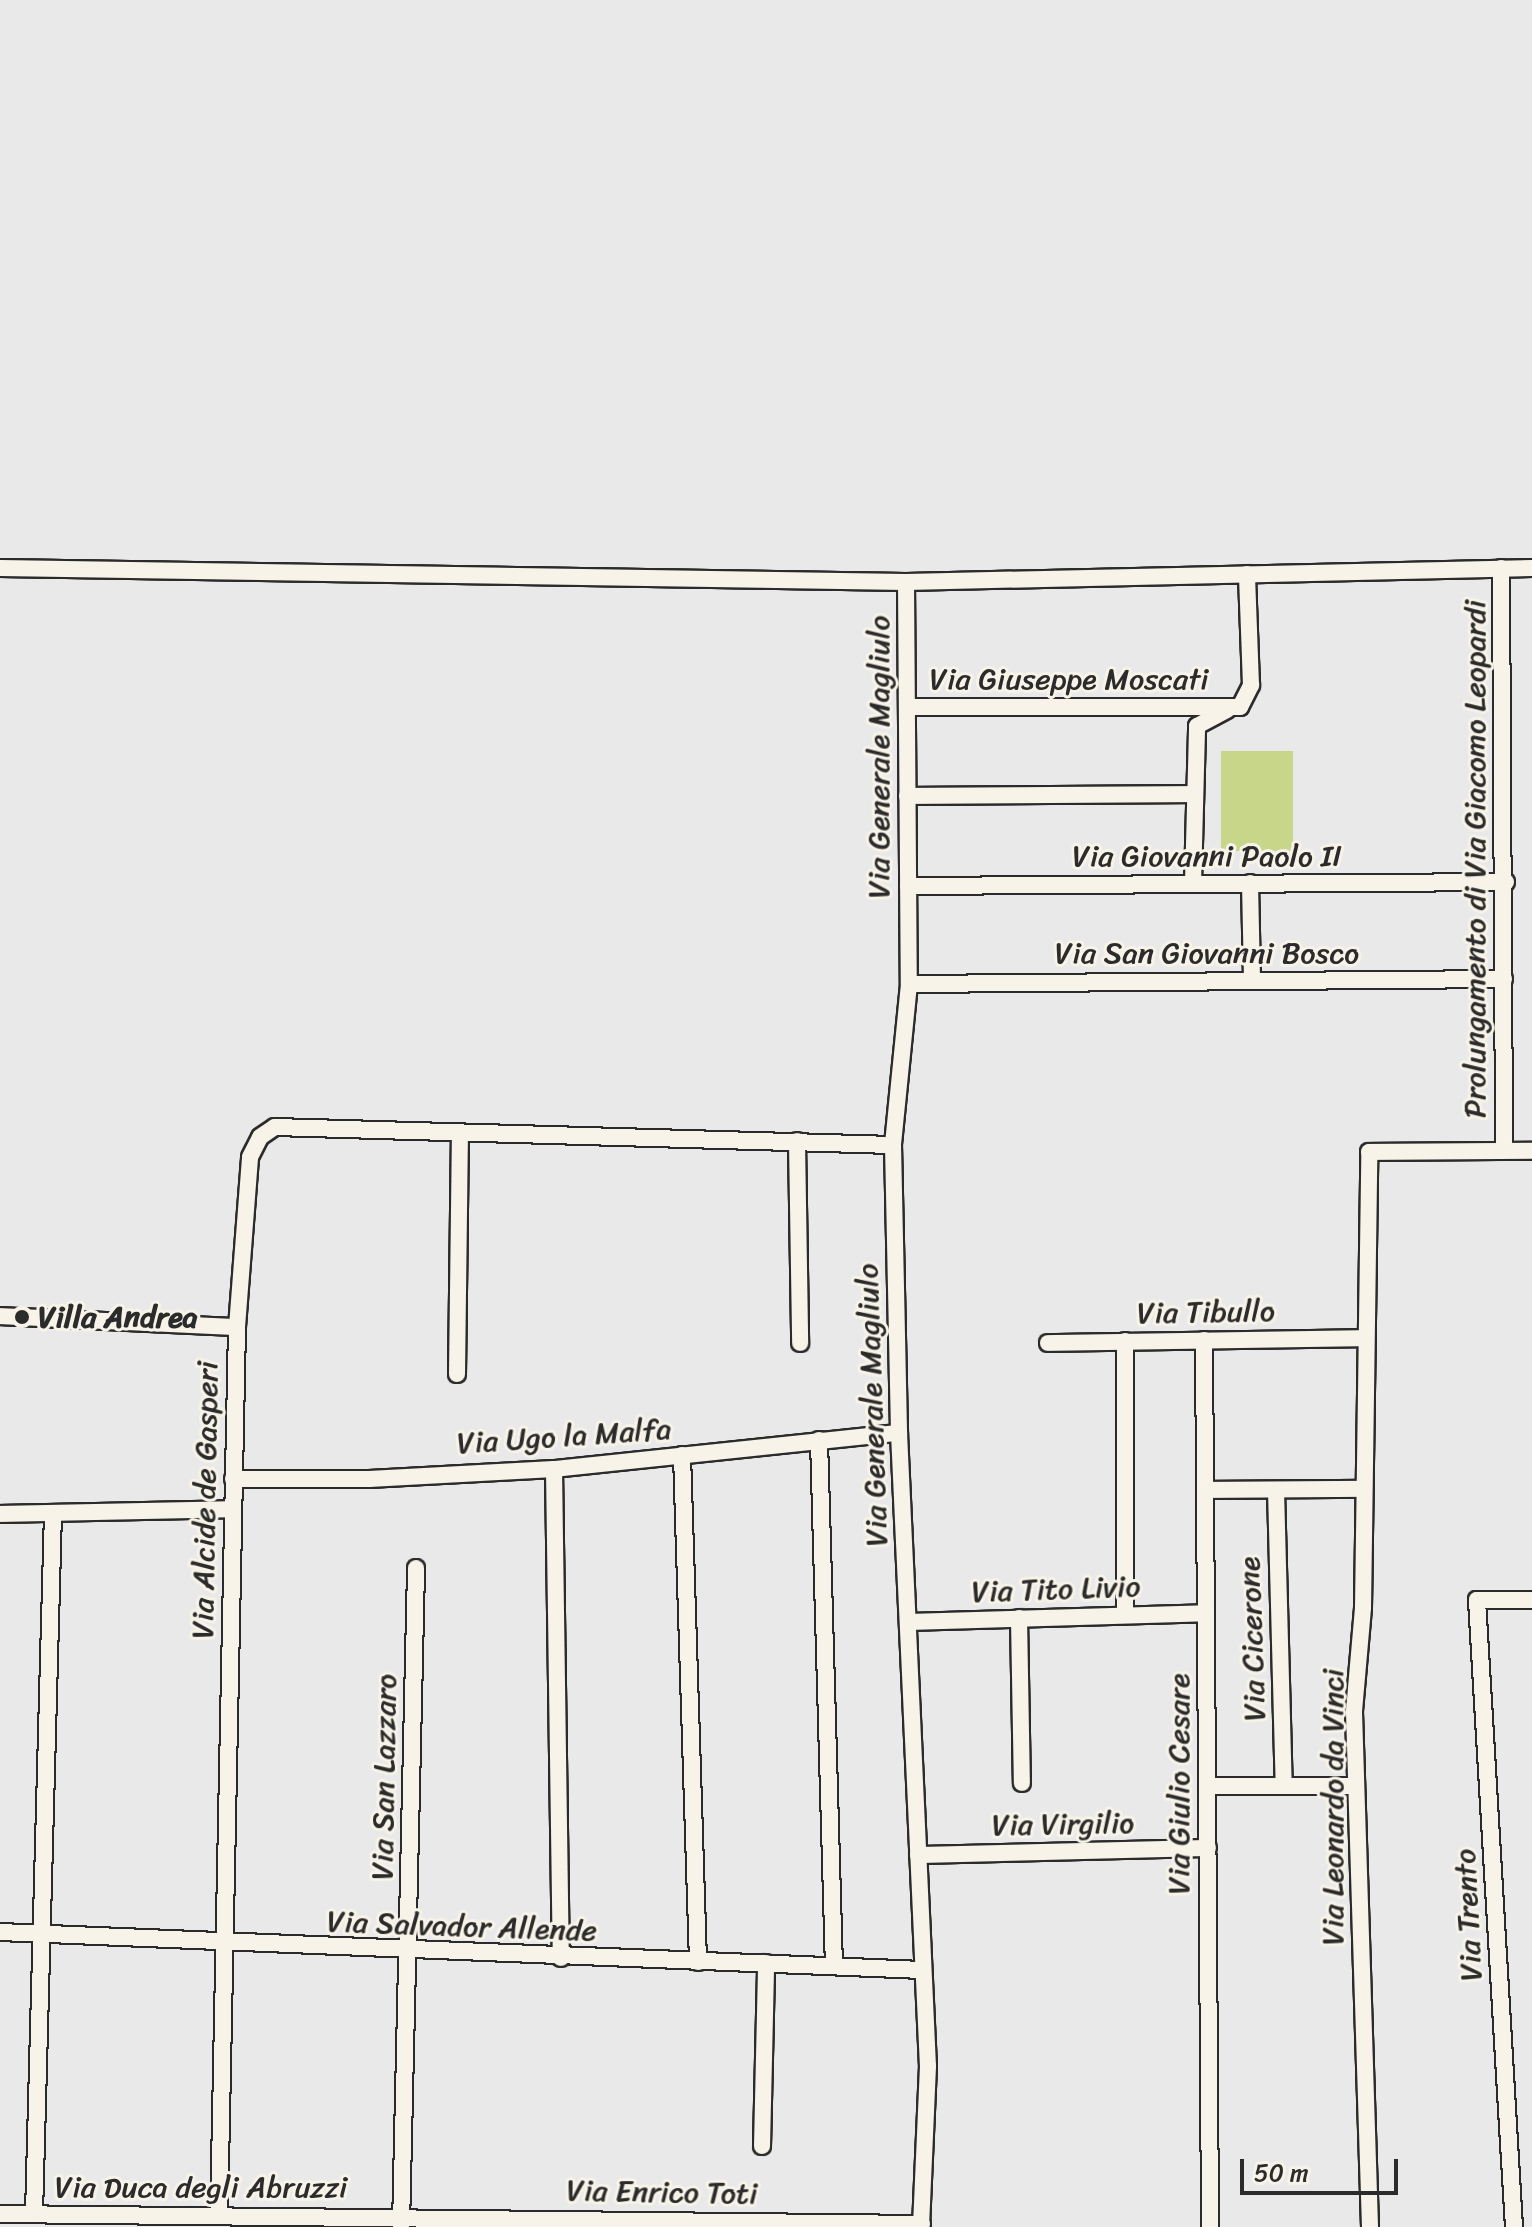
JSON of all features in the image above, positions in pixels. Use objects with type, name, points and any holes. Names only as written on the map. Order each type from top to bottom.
[{"type":"street","points":[[0,568],[906,582],[1532,568]]},
{"type":"street","name":"Prolungamento di Via Giacomo Leopardi","points":[[1501,568],[1506,882],[1504,1150]]},
{"type":"street","name":"Via Giuseppe Moscati","points":[[907,707],[1240,707],[1251,685],[1247,574]]},
{"type":"street","name":"Via Generale Magliulo","points":[[906,582],[909,984],[893,1145],[899,1433],[928,2066],[922,2226]]},
{"type":"street","points":[[1193,883],[1197,726],[1215,712],[1240,707]]},
{"type":"street","points":[[907,796],[1195,794]]},
{"type":"street","name":"Via Giovanni Paolo II","points":[[908,886],[1506,882]]},
{"type":"street","points":[[1250,883],[1252,981]]},
{"type":"street","name":"Via San Giovanni Bosco","points":[[909,984],[1504,979]]},
{"type":"street","name":"Via Alcide de Gasperi","points":[[219,2216],[237,1327],[250,1157],[260,1137],[275,1127],[893,1145]]},
{"type":"street","points":[[457,1374],[460,1132]]},
{"type":"street","points":[[797,1141],[800,1343]]},
{"type":"street","name":"Prolungamento di Via Giacomo Leopardi","points":[[1366,1338],[1369,1152],[1532,1151]]},
{"type":"street","points":[[0,1316],[237,1327]]},
{"type":"street","name":"Via Tibullo","points":[[1048,1343],[1366,1338]]},
{"type":"street","name":"Via Leonardo da Vinci","points":[[1366,1338],[1363,1608],[1354,1711],[1370,2227]]},
{"type":"street","name":"Via Giulio Cesare","points":[[1204,1340],[1210,2227]]},
{"type":"street","points":[[1125,1341],[1125,1615]]},
{"type":"street","name":"Via Ugo la Malfa","points":[[233,1479],[369,1479],[554,1469],[899,1433]]},
{"type":"street","points":[[819,1440],[834,1966]]},
{"type":"street","points":[[682,1455],[698,1962]]},
{"type":"street","points":[[554,1469],[561,1958]]},
{"type":"street","points":[[1205,1490],[1364,1489]]},
{"type":"street","name":"Via Cicerone","points":[[1276,1490],[1284,1786]]},
{"type":"street","points":[[0,1514],[233,1509]]},
{"type":"street","points":[[34,2214],[53,1513]]},
{"type":"street","name":"Via San Lazzaro","points":[[401,2221],[416,1568]]},
{"type":"street","name":"Via Trento","points":[[1514,2227],[1477,1600],[1532,1600]]},
{"type":"street","name":"Via Tito Livio","points":[[908,1622],[1206,1613]]},
{"type":"street","points":[[1019,1618],[1022,1783]]},
{"type":"street","points":[[1208,1786],[1356,1786]]},
{"type":"street","name":"Via Virgilio","points":[[918,1855],[1208,1848]]},
{"type":"street","name":"Via Salvador Allende","points":[[0,1932],[223,1945],[922,1970]]},
{"type":"street","points":[[762,2146],[766,1963]]},
{"type":"street","name":"Via Duca degli Abruzzi","points":[[0,2214],[401,2221]]},
{"type":"street","name":"Via Enrico Toti","points":[[401,2221],[922,2226]]},
{"type":"green space","points":[[1221,751],[1293,751],[1293,851],[1221,851]]},
{"type":"place","name":"Villa Andrea","points":[[22,1317]]}]
